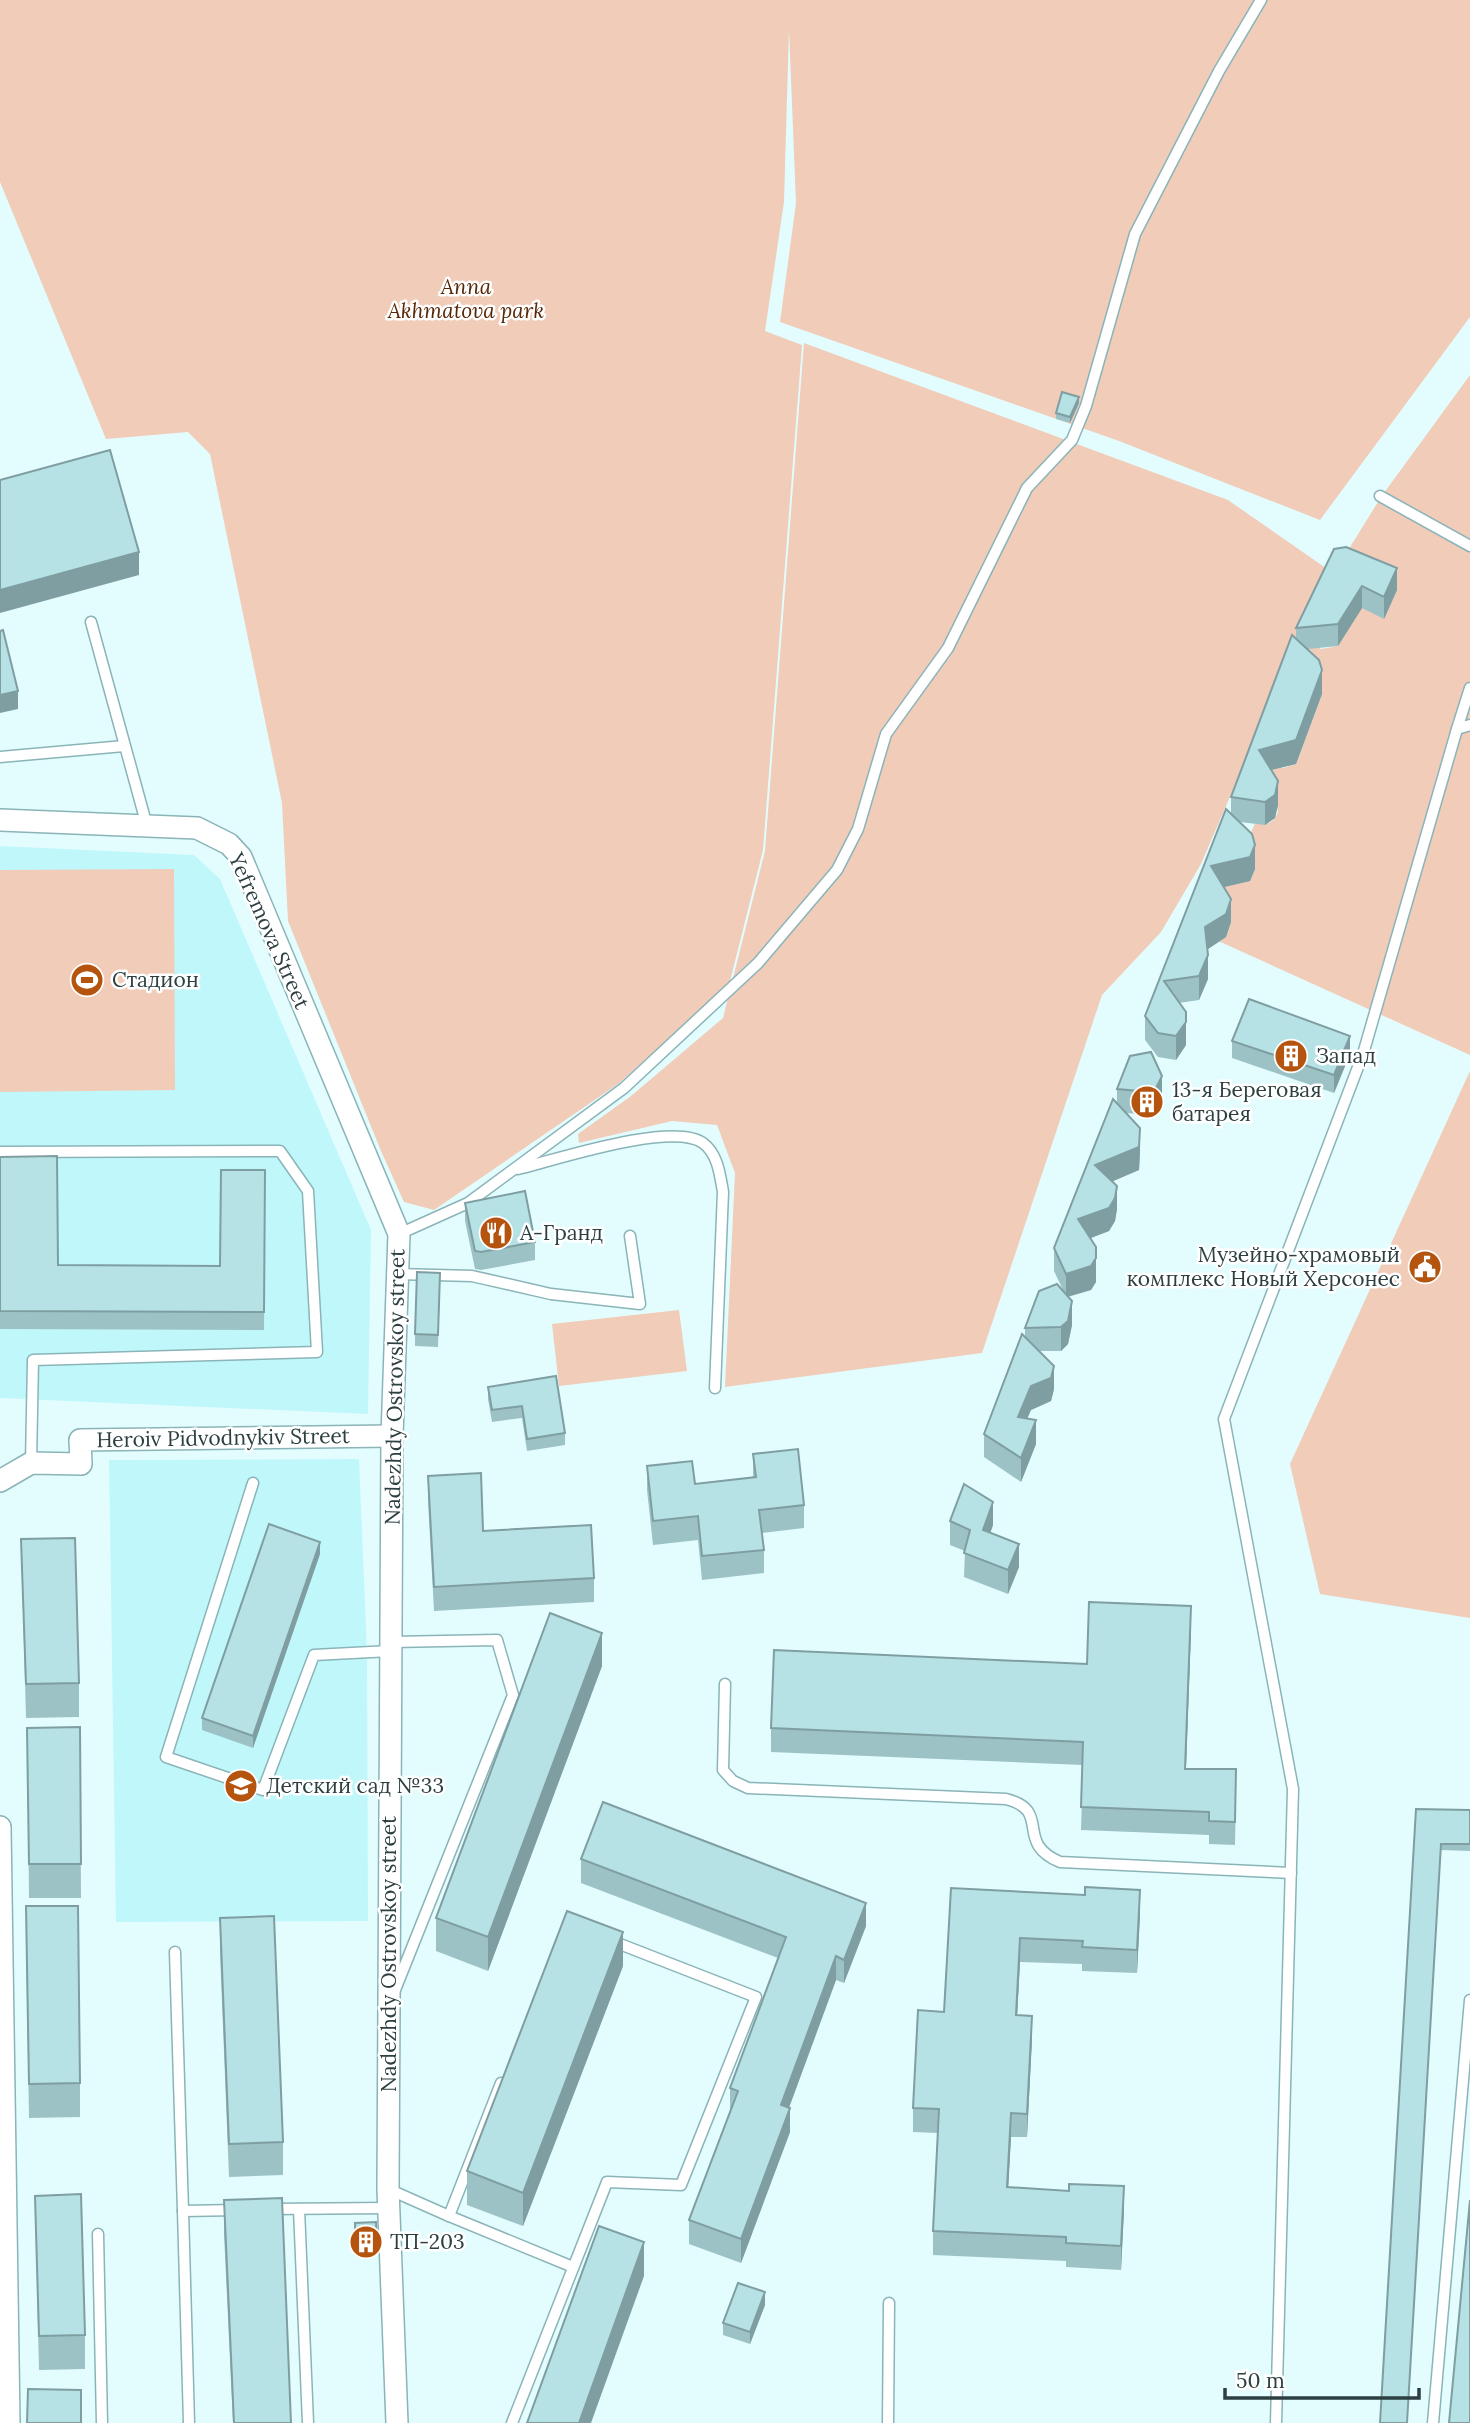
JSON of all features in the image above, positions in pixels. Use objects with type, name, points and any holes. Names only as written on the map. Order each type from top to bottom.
[{"type":"street","name":"Yefremova Street","points":[[0,820],[197,828],[229,844],[241,857],[399,1234]]},
{"type":"street","name":"Nadezhdy Ostrovskoy street","points":[[397,2423],[388,2198],[392,1436],[399,1234]]},
{"type":"street","name":"Heroiv Pidvodnykiv Street","points":[[0,1480],[31,1463],[81,1464],[80,1440],[392,1436]]},
{"type":"street","points":[[0,1827],[9,2423]]},
{"type":"lane","points":[[399,1234],[468,1203],[624,1088],[758,963],[837,870],[858,829],[886,734],[948,648],[1027,488],[1072,440],[1086,406],[1135,234],[1219,71],[1261,0]]},
{"type":"lane","points":[[1380,496],[1470,546]]},
{"type":"lane","points":[[91,622],[146,826]]},
{"type":"lane","points":[[1276,2423],[1293,1789],[1224,1419],[1363,1054],[1470,688]]},
{"type":"lane","points":[[1457,729],[1470,725]]},
{"type":"lane","points":[[0,757],[124,746]]},
{"type":"lane","points":[[512,1171],[637,1140],[676,1134],[703,1143],[719,1165],[723,1192],[715,1388]]},
{"type":"lane","points":[[0,1152],[280,1151],[309,1191],[317,1352],[33,1360],[31,1463]]},
{"type":"lane","points":[[398,1274],[472,1276],[551,1294],[640,1304],[630,1236]]},
{"type":"lane","points":[[253,1483],[166,1757],[263,1790],[314,1655],[497,1640],[513,1695],[389,2005]]},
{"type":"lane","points":[[725,1684],[723,1770],[733,1781],[748,1788],[1006,1799],[1020,1802],[1028,1810],[1033,1821],[1033,1840],[1047,1857],[1060,1862],[1291,1873]]},
{"type":"lane","points":[[512,2423],[607,2182],[681,2185],[756,1997],[601,1936]]},
{"type":"lane","points":[[175,1952],[189,2423]]},
{"type":"lane","points":[[1433,2423],[1470,2000]]},
{"type":"lane","points":[[449,2216],[504,2075]]},
{"type":"lane","points":[[260,2210],[299,2209],[388,2198],[449,2216],[573,2267]]},
{"type":"lane","points":[[299,2209],[308,2423]]},
{"type":"lane","points":[[183,2211],[248,2210]]},
{"type":"lane","points":[[98,2234],[102,2423]]},
{"type":"lane","points":[[888,2423],[889,2303]]},
{"type":"shaded area","points":[[0,846],[194,855],[220,879],[371,1230],[368,1414],[0,1398]]},
{"type":"shaded area","name":"Детский сад №33","points":[[359,1459],[367,1652],[368,1921],[116,1922],[109,1460]]},
{"type":"green space","name":"Anna Akhmatova park","points":[[0,0],[1470,0],[1470,317],[1320,520],[1119,441],[780,322],[796,203],[789,29],[784,202],[765,331],[802,345],[763,850],[729,985],[618,1084],[434,1210],[404,1202],[288,921],[282,803],[210,454],[188,432],[106,439],[0,182]]},
{"type":"green space","points":[[804,343],[1228,500],[1333,573],[1276,690],[1201,864],[1161,932],[1102,995],[982,1353],[725,1387],[735,1173],[717,1125],[672,1121],[579,1143],[578,1134],[631,1096],[723,1018],[765,851]]},
{"type":"green space","points":[[1470,375],[1470,1055],[1216,940],[1226,937],[1231,922],[1227,916],[1222,876],[1235,884],[1250,881],[1255,869],[1243,852],[1255,823],[1270,823],[1278,812],[1270,758],[1283,768],[1296,764],[1322,694],[1321,688],[1296,675],[1312,642],[1321,649],[1338,646],[1339,565],[1381,497]]},
{"type":"green space","name":"Стадион","points":[[174,869],[175,1090],[0,1092],[0,870]]},
{"type":"green space","name":"Музейно-храмовый комплекс Новый Херсонес","points":[[1470,1071],[1470,1618],[1320,1594],[1290,1464]]},
{"type":"green space","points":[[679,1310],[687,1371],[559,1386],[552,1324]]},
{"type":"building","points":[[1062,392],[1079,397],[1070,417],[1056,413]]},
{"type":"building","points":[[110,450],[139,552],[0,590],[0,480]]},
{"type":"building","points":[[1346,547],[1397,568],[1384,597],[1362,586],[1338,624],[1296,628],[1334,549]]},
{"type":"building","points":[[3,630],[18,691],[0,695],[0,631]]},
{"type":"building","points":[[1292,635],[1319,660],[1322,670],[1296,740],[1259,750],[1278,781],[1275,795],[1265,802],[1231,797]]},
{"type":"building","points":[[1226,809],[1252,834],[1255,845],[1250,857],[1211,866],[1231,899],[1226,914],[1205,927],[1208,955],[1199,976],[1164,981],[1186,1012],[1186,1022],[1176,1036],[1158,1033],[1145,1016]]},
{"type":"building","points":[[1249,999],[1350,1036],[1334,1075],[1232,1041]]},
{"type":"building","points":[[1151,1052],[1162,1076],[1156,1088],[1150,1092],[1117,1089],[1130,1056]]},
{"type":"building","points":[[1113,1099],[1140,1128],[1139,1147],[1095,1165],[1117,1186],[1115,1198],[1109,1208],[1078,1219],[1096,1247],[1096,1258],[1091,1266],[1066,1274],[1054,1248]]},
{"type":"building","points":[[57,1156],[58,1265],[220,1266],[221,1170],[265,1170],[264,1312],[0,1311],[0,1157]]},
{"type":"building","points":[[525,1191],[535,1242],[475,1251],[465,1203]]},
{"type":"building","points":[[417,1272],[440,1273],[438,1335],[415,1334]]},
{"type":"building","points":[[1057,1284],[1072,1301],[1068,1321],[1061,1327],[1025,1328],[1039,1291]]},
{"type":"building","points":[[1022,1334],[1054,1366],[1051,1378],[1031,1386],[1018,1417],[1036,1420],[1021,1458],[984,1434]]},
{"type":"building","points":[[556,1376],[565,1433],[527,1439],[522,1406],[492,1410],[488,1387]]},
{"type":"building","points":[[798,1449],[804,1505],[759,1510],[764,1550],[702,1556],[698,1516],[653,1521],[647,1466],[692,1461],[695,1484],[756,1477],[753,1454]]},
{"type":"building","points":[[481,1473],[483,1531],[591,1525],[594,1578],[434,1587],[428,1476]]},
{"type":"building","points":[[964,1484],[993,1502],[983,1530],[1019,1544],[1008,1570],[964,1553],[970,1530],[950,1521]]},
{"type":"building","points":[[269,1524],[320,1542],[253,1736],[202,1718]]},
{"type":"building","points":[[75,1538],[79,1683],[26,1684],[21,1539]]},
{"type":"building","points":[[1089,1602],[1191,1606],[1185,1769],[1236,1769],[1235,1822],[1209,1821],[1209,1812],[1081,1807],[1083,1742],[771,1728],[774,1650],[1087,1664]]},
{"type":"building","points":[[550,1613],[602,1633],[488,1937],[436,1918]]},
{"type":"building","points":[[80,1727],[81,1864],[29,1864],[27,1728]]},
{"type":"building","points":[[603,1802],[866,1903],[844,1960],[836,1956],[781,2105],[790,2108],[741,2239],[689,2220],[738,2091],[730,2088],[786,1937],[581,1859]]},
{"type":"building","points":[[1416,1809],[1470,1810],[1470,1844],[1441,1844],[1407,2423],[1380,2423]]},
{"type":"building","points":[[1085,1887],[1140,1890],[1137,1950],[1082,1947],[1083,1941],[1020,1938],[1016,2015],[1032,2016],[1027,2114],[1011,2113],[1007,2187],[1069,2191],[1069,2184],[1124,2186],[1121,2246],[1066,2243],[1066,2237],[933,2231],[939,2109],[913,2108],[918,2010],[944,2012],[951,1888],[1085,1895]]},
{"type":"building","points":[[26,1906],[78,1906],[80,2083],[29,2084]]},
{"type":"building","points":[[567,1911],[623,1932],[523,2193],[467,2171]]},
{"type":"building","points":[[274,1916],[283,2142],[229,2144],[220,1918]]},
{"type":"building","points":[[81,2194],[85,2335],[39,2336],[35,2196]]},
{"type":"building","points":[[282,2198],[291,2423],[234,2423],[224,2200]]},
{"type":"building","points":[[1470,2200],[1470,2423],[1449,2423]]},
{"type":"building","name":"ТП-203","points":[[376,2222],[377,2249],[356,2250],[355,2223]]},
{"type":"building","points":[[599,2226],[644,2242],[579,2423],[527,2423]]},
{"type":"building","points":[[738,2283],[765,2292],[750,2332],[723,2323]]},
{"type":"building","points":[[28,2389],[81,2390],[81,2423],[27,2423]]},
{"type":"place","name":"Стадион","points":[[87,980]]},
{"type":"place","name":"Запад","points":[[1291,1056]]},
{"type":"place","name":"13-я Береговая батарея","points":[[1147,1102]]},
{"type":"place","name":"А-Гранд","points":[[496,1233]]},
{"type":"place","name":"Музейно-храмовый комплекс Новый Херсонес","points":[[1425,1267]]},
{"type":"place","name":"Детский сад №33","points":[[241,1786]]},
{"type":"place","name":"ТП-203","points":[[366,2242]]}]
